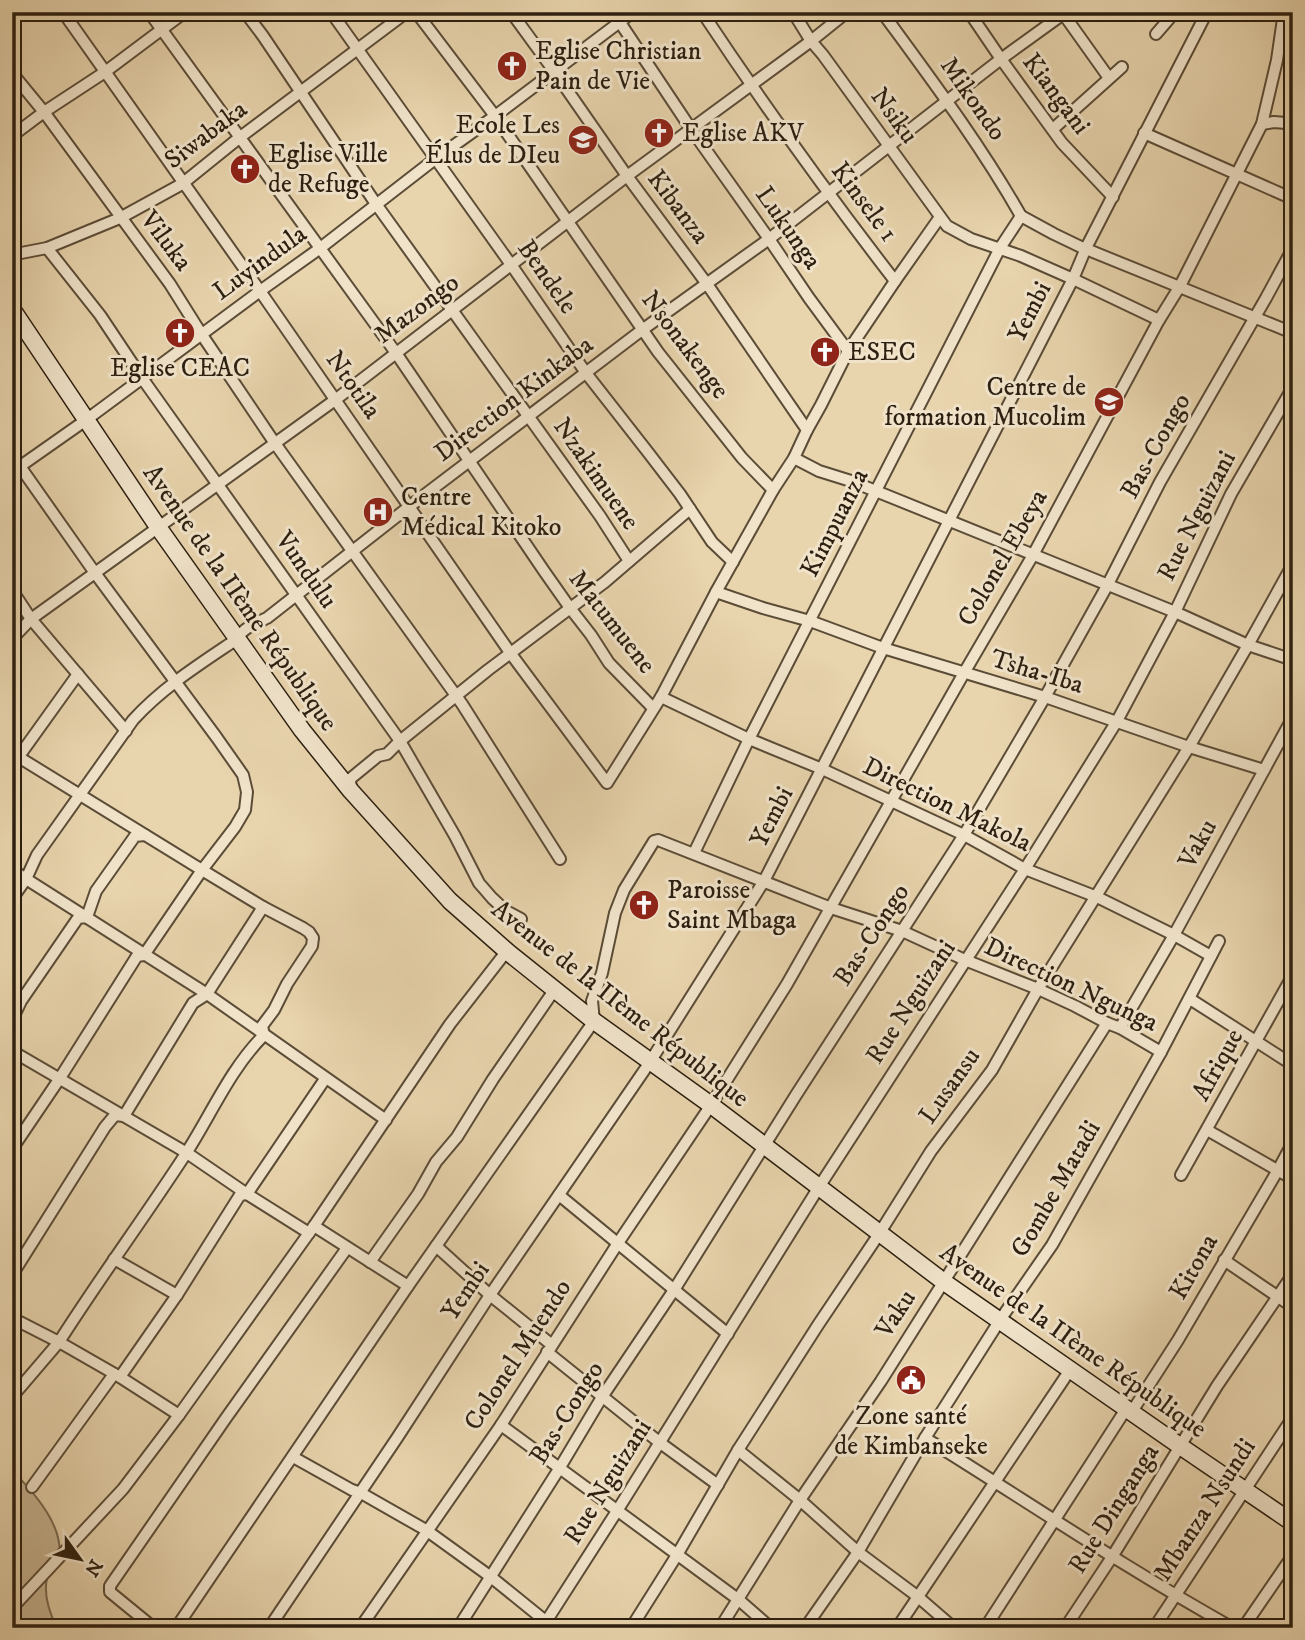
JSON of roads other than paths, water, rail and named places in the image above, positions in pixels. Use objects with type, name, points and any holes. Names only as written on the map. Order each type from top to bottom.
[{"type":"street","name":"Ntotila","points":[[62,12],[260,291],[511,654],[607,783],[653,708]]},
{"type":"street","name":"Matumuene","points":[[149,12],[396,353],[609,663],[653,708]]},
{"type":"street","points":[[12,136],[105,72],[185,12]]},
{"type":"street","name":"Nzakimuene","points":[[244,12],[376,204],[600,516],[629,561]]},
{"type":"street","name":"Bendele","points":[[331,12],[586,373],[647,451],[712,542],[733,562]]},
{"type":"street","name":"Siwabaka","points":[[14,253],[47,248],[120,218],[182,184],[407,12]]},
{"type":"street","name":"Nsonakenge","points":[[416,12],[495,116],[642,330],[742,458],[773,490]]},
{"type":"street","name":"Kibanza","points":[[511,12],[707,284],[807,430]]},
{"type":"street","name":"Lukunga","points":[[613,12],[691,129],[848,351]]},
{"type":"street","name":"Luyindula","points":[[16,469],[319,249],[633,12]]},
{"type":"street","name":"Kinsele 1","points":[[702,12],[827,193],[895,281]]},
{"type":"street","name":"Nsiku","points":[[793,12],[811,41],[824,55],[947,226],[971,239],[1000,248],[1073,279],[1159,320]]},
{"type":"street","name":"Mazongo","points":[[12,639],[31,619],[335,400],[627,176],[847,12]]},
{"type":"street","name":"Mikondo","points":[[882,12],[947,100],[996,172],[1021,216]]},
{"type":"street","name":"Kiangani","points":[[969,12],[1062,143],[1113,197]]},
{"type":"street","points":[[1156,34],[1175,12]]},
{"type":"street","name":"Yembi","points":[[269,1628],[490,1295],[650,1062],[764,881],[1207,12]]},
{"type":"street","name":"Colonel Ebeya","points":[[711,1105],[831,908],[1033,555],[1159,320],[1180,286],[1262,124],[1277,60],[1284,12]]},
{"type":"street","points":[[1063,13],[1109,78]]},
{"type":"street","name":"Direction Kinkaba","points":[[12,899],[26,879],[37,855],[133,720],[148,704],[252,625],[267,618],[642,330],[769,239],[1063,13]]},
{"type":"street","points":[[1053,129],[1122,67]]},
{"type":"street","name":"Viluka","points":[[12,73],[44,112],[170,284],[274,442],[456,696],[560,859]]},
{"type":"street","points":[[1262,124],[1286,123],[1293,116]]},
{"type":"street","points":[[1144,133],[1293,199]]},
{"type":"street","points":[[1021,216],[1086,248],[1293,333]]},
{"type":"street","name":"Kimpuanza","points":[[694,853],[748,739],[1000,248],[1021,216]]},
{"type":"street","points":[[653,708],[661,698],[773,490],[794,458],[848,351],[940,217]]},
{"type":"street","name":"Vundulu","points":[[47,248],[100,315],[400,741],[479,883],[506,911],[521,919]]},
{"type":"street","name":"Bas-Congo","points":[[458,1628],[602,1397],[674,1290],[964,835],[1045,697],[1107,586],[1160,482],[1293,248]]},
{"type":"street","name":"Avenue de la IIème République","points":[[12,309],[158,527],[302,730],[351,791],[450,901],[594,1021],[711,1105],[944,1282],[1293,1523]]},
{"type":"street","name":"Rue Nguizani","points":[[547,1626],[819,1187],[1025,869],[1117,721],[1175,612],[1231,494],[1293,387]]},
{"type":"street","points":[[12,455],[16,469],[243,775],[247,792],[245,810],[235,827],[144,955],[137,956],[12,1149]]},
{"type":"street","points":[[794,458],[819,471],[851,481],[1175,612],[1248,645],[1293,660]]},
{"type":"street","points":[[351,791],[350,779],[378,756],[387,754],[456,696],[605,582],[690,509]]},
{"type":"street","name":"Lusansu","points":[[631,1628],[738,1450],[818,1325],[931,1152],[992,1070],[1038,989],[1189,747],[1293,564]]},
{"type":"street","points":[[12,590],[31,619],[126,731]]},
{"type":"street","name":"Tsha-Iba","points":[[716,592],[1264,770]]},
{"type":"street","points":[[78,674],[14,758],[309,932],[313,939],[312,946],[262,1027],[264,1035]]},
{"type":"street","name":"Direction Makola","points":[[661,698],[964,835],[1025,869],[1097,897],[1212,956]]},
{"type":"street","name":"Vaku","points":[[1120,1028],[1293,717]]},
{"type":"street","points":[[87,917],[96,891],[135,836],[145,835]]},
{"type":"street","name":"Direction Ngunga","points":[[594,1021],[592,1001],[602,973],[615,913],[624,890],[651,845],[658,840],[831,908],[902,931],[1075,1006],[1161,1052]]},
{"type":"street","points":[[12,870],[207,994],[386,1120]]},
{"type":"street","points":[[124,1115],[193,1003],[207,994],[263,906]]},
{"type":"street","points":[[12,1020],[21,1001],[68,931],[78,918],[87,917]]},
{"type":"street","name":"Gombe Matadi","points":[[805,1628],[858,1552],[925,1438],[1000,1320],[1052,1245],[1161,1052],[1219,941]]},
{"type":"street","points":[[12,1608],[124,1489],[312,1230],[450,1024],[506,951],[504,948]]},
{"type":"street","name":"Afrique","points":[[1181,1175],[1293,975]]},
{"type":"street","points":[[370,1262],[555,989]]},
{"type":"street","points":[[1189,999],[1293,1065]]},
{"type":"street","points":[[176,1628],[408,1286],[594,1021]]},
{"type":"street","name":"Vaku","points":[[720,1628],[800,1500],[881,1381],[1107,1023]]},
{"type":"street","points":[[12,1397],[59,1342],[187,1153],[250,1049],[264,1035]]},
{"type":"street","points":[[12,1051],[187,1153],[247,1194],[347,1248],[408,1286]]},
{"type":"street","points":[[32,1487],[177,1295],[240,1195],[247,1194],[325,1079]]},
{"type":"street","name":"Colonel Muendo","points":[[360,1628],[500,1424],[711,1105]]},
{"type":"street","points":[[12,1275],[105,1127],[115,1115],[124,1115]]},
{"type":"street","points":[[1207,1130],[1293,1179]]},
{"type":"street","name":"Kitona","points":[[985,1628],[1054,1519],[1178,1340],[1293,1142]]},
{"type":"street","points":[[559,1195],[728,1334]]},
{"type":"street","points":[[436,1246],[602,1397],[719,1485]]},
{"type":"street","points":[[154,1628],[110,1592],[110,1586],[347,1248]]},
{"type":"street","points":[[114,1259],[177,1295]]},
{"type":"street","points":[[1224,1260],[1293,1307]]},
{"type":"street","name":"Rue Dinganga","points":[[1065,1628],[1217,1386],[1293,1275]]},
{"type":"street","points":[[12,1318],[117,1375],[178,1415]]},
{"type":"street","points":[[897,1628],[1070,1370]]},
{"type":"street","name":"Mbanza Nsundi","points":[[1154,1628],[1293,1417]]},
{"type":"street","points":[[500,1424],[739,1600],[771,1628]]},
{"type":"street","points":[[925,1438],[1175,1596],[1233,1628]]},
{"type":"street","points":[[738,1450],[858,1552],[917,1596],[954,1628]]},
{"type":"street","points":[[293,1457],[426,1530],[491,1577],[547,1626]]},
{"type":"street","points":[[1243,1628],[1293,1555]]},
{"type":"place","name":"Eglise Christian Pain de Vie","points":[[512,66]]},
{"type":"place","name":"Eglise AKV","points":[[659,133]]},
{"type":"place","name":"Ecole Les Élus de DIeu","points":[[583,140]]},
{"type":"place","name":"Eglise Ville de Refuge","points":[[245,169]]},
{"type":"place","name":"Eglise CEAC","points":[[180,333]]},
{"type":"place","name":"ESEC","points":[[825,352]]},
{"type":"place","name":"Centre de formation Mucolim","points":[[1109,402]]},
{"type":"place","name":"Centre Médical Kitoko","points":[[378,512]]},
{"type":"place","name":"Paroisse Saint Mbaga","points":[[644,905]]},
{"type":"place","name":"Zone santé de Kimbanseke","points":[[911,1380]]}]
